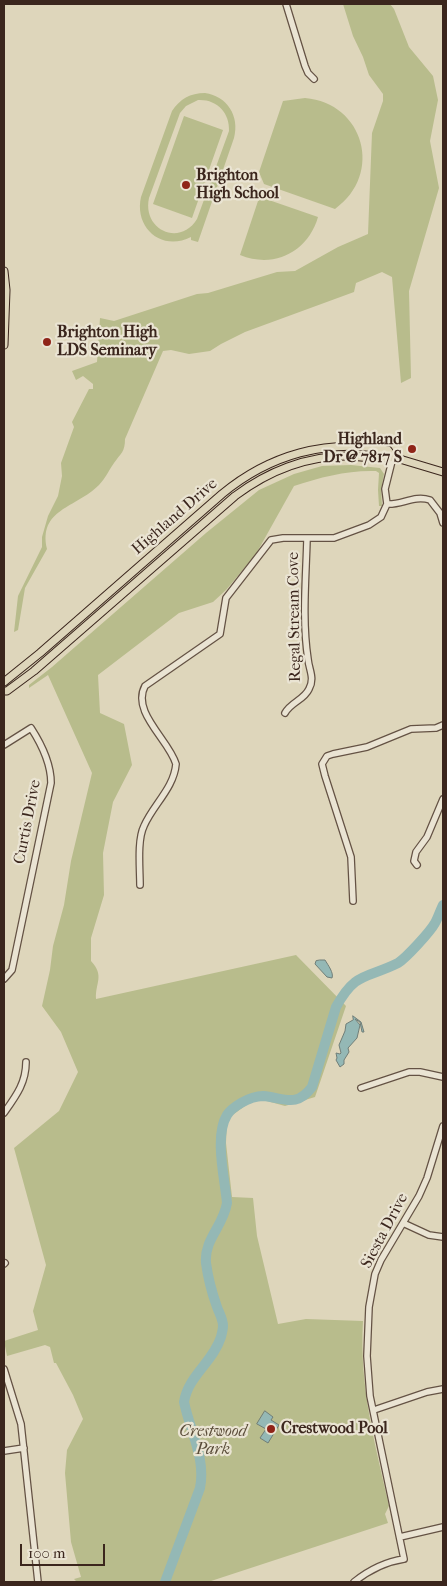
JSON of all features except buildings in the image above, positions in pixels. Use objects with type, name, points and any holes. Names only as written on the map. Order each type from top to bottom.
[{"type":"main road","points":[[4,271],[6,290],[4,345]]},
{"type":"main road","name":"Highland Drive","points":[[4,682],[40,653],[227,490],[253,472],[289,455],[326,447],[353,446],[378,448],[388,450],[393,457]]},
{"type":"main road","name":"Highland Drive","points":[[4,691],[7,691],[34,671],[220,509],[254,482],[283,468],[323,457],[357,456],[385,459],[393,457],[443,472]]},
{"type":"street","points":[[286,4],[305,66],[308,73],[314,79]]},
{"type":"street","points":[[140,885],[142,828],[174,776],[176,764],[143,708],[141,700],[143,690],[150,682],[220,634],[226,598],[267,544],[277,538],[334,538],[369,525],[381,517],[387,504],[385,490],[393,457]]},
{"type":"street","points":[[387,504],[399,504],[418,498],[430,500],[440,513],[443,523]]},
{"type":"street","name":"Regal Stream Cove","points":[[284,713],[288,707],[306,695],[312,680],[308,658],[305,596],[307,538]]},
{"type":"street","points":[[353,901],[351,857],[325,776],[322,764],[324,760],[332,754],[368,746],[411,729],[436,728],[443,725]]},
{"type":"street","name":"Curtis Drive","points":[[4,745],[31,728],[38,738],[51,772],[51,783],[12,970],[4,980]]},
{"type":"street","points":[[417,865],[414,861],[416,852],[427,837],[443,799]]},
{"type":"street","points":[[4,1113],[22,1085],[26,1075],[26,1062]]},
{"type":"street","points":[[361,1088],[409,1072],[420,1072],[443,1077]]},
{"type":"street","name":"Siesta Drive","points":[[354,1582],[383,1564],[404,1559],[370,1396],[366,1356],[371,1290],[381,1260],[419,1196],[427,1178],[443,1126]]},
{"type":"street","points":[[403,1223],[429,1235],[443,1237]]},
{"type":"street","points":[[4,1369],[21,1424],[38,1582]]},
{"type":"street","points":[[374,1410],[427,1392],[443,1389]]},
{"type":"street","points":[[4,1451],[24,1448]]},
{"type":"street","points":[[400,1537],[443,1527]]},
{"type":"green space","points":[[343,4],[390,4],[394,9],[409,47],[433,76],[438,100],[430,141],[439,188],[409,291],[411,378],[401,383],[392,277],[382,272],[356,283],[354,292],[245,332],[210,351],[189,354],[171,350],[163,351],[125,439],[122,452],[99,485],[53,517],[48,525],[46,536],[47,549],[25,588],[18,630],[14,632],[18,596],[42,547],[42,537],[48,516],[58,496],[62,476],[61,463],[74,427],[72,422],[89,389],[93,389],[93,384],[83,376],[76,380],[72,371],[97,362],[100,318],[114,321],[197,294],[208,293],[277,272],[295,271],[338,247],[368,234],[372,133],[383,101],[383,94],[369,75],[353,36]]},
{"type":"green space","points":[[205,93],[220,98],[230,108],[235,122],[234,138],[198,242],[191,240],[191,237],[180,241],[161,239],[152,234],[146,227],[140,208],[141,197],[172,111],[178,103],[186,98],[195,94]],"holes":[[[198,100],[205,100],[221,108],[225,113],[229,124],[229,131],[197,219],[190,227],[181,232],[172,233],[164,231],[151,219],[148,209],[149,198],[180,113],[186,106]]]},
{"type":"green space","points":[[305,98],[325,103],[341,113],[353,126],[360,142],[363,160],[359,178],[350,194],[335,209],[264,184],[259,172],[283,101]]},
{"type":"green space","points":[[184,116],[223,130],[192,218],[153,204]]},
{"type":"green space","points":[[263,198],[318,217],[306,240],[298,248],[277,258],[265,260],[240,255],[258,201]]},
{"type":"green space","name":"Crestwood Park","points":[[351,465],[380,468],[384,474],[381,490],[382,506],[379,506],[379,473],[376,471],[335,475],[294,486],[256,554],[226,590],[213,602],[179,613],[98,675],[100,713],[124,724],[132,765],[113,802],[103,853],[104,895],[91,938],[91,961],[98,971],[96,999],[296,955],[346,1006],[315,1097],[285,1106],[256,1098],[227,1119],[226,1143],[232,1197],[253,1198],[257,1236],[278,1324],[306,1319],[363,1321],[363,1369],[369,1415],[389,1506],[385,1514],[388,1523],[208,1582],[77,1582],[74,1579],[81,1577],[71,1542],[65,1473],[67,1450],[83,1419],[73,1395],[56,1363],[54,1363],[50,1347],[45,1345],[7,1356],[4,1341],[38,1330],[33,1311],[46,1265],[14,1148],[59,1111],[78,1072],[61,1032],[42,1006],[53,946],[64,905],[71,861],[92,773],[48,675],[29,688],[29,685],[259,490],[294,474],[322,466]]},
{"type":"water","points":[[325,960],[331,971],[332,978],[327,977],[315,964],[316,961]]},
{"type":"water","points":[[353,1016],[361,1022],[364,1032],[362,1032],[360,1022],[355,1019],[360,1025],[357,1038],[348,1048],[349,1052],[344,1060],[344,1064],[340,1067],[336,1060],[336,1053],[341,1053],[339,1045],[346,1024],[353,1020]]},
{"type":"water","points":[[265,1411],[273,1417],[271,1420],[279,1425],[268,1443],[260,1438],[266,1429],[257,1424]]},
{"type":"waterway","points":[[165,1582],[200,1488],[201,1466],[197,1445],[184,1402],[186,1393],[190,1384],[217,1346],[223,1328],[206,1263],[208,1247],[222,1219],[227,1203],[221,1146],[223,1124],[231,1110],[252,1098],[263,1096],[290,1100],[301,1098],[312,1087],[336,1007],[343,995],[356,981],[398,963],[406,956],[432,927],[443,905]]},
{"type":"place","name":"Brighton High School","points":[[186,185]]},
{"type":"place","name":"Brighton High LDS Seminary","points":[[47,342]]},
{"type":"place","name":"Highland Dr @ 7817 S","points":[[412,449]]},
{"type":"place","name":"Crestwood Pool","points":[[271,1429]]}]
